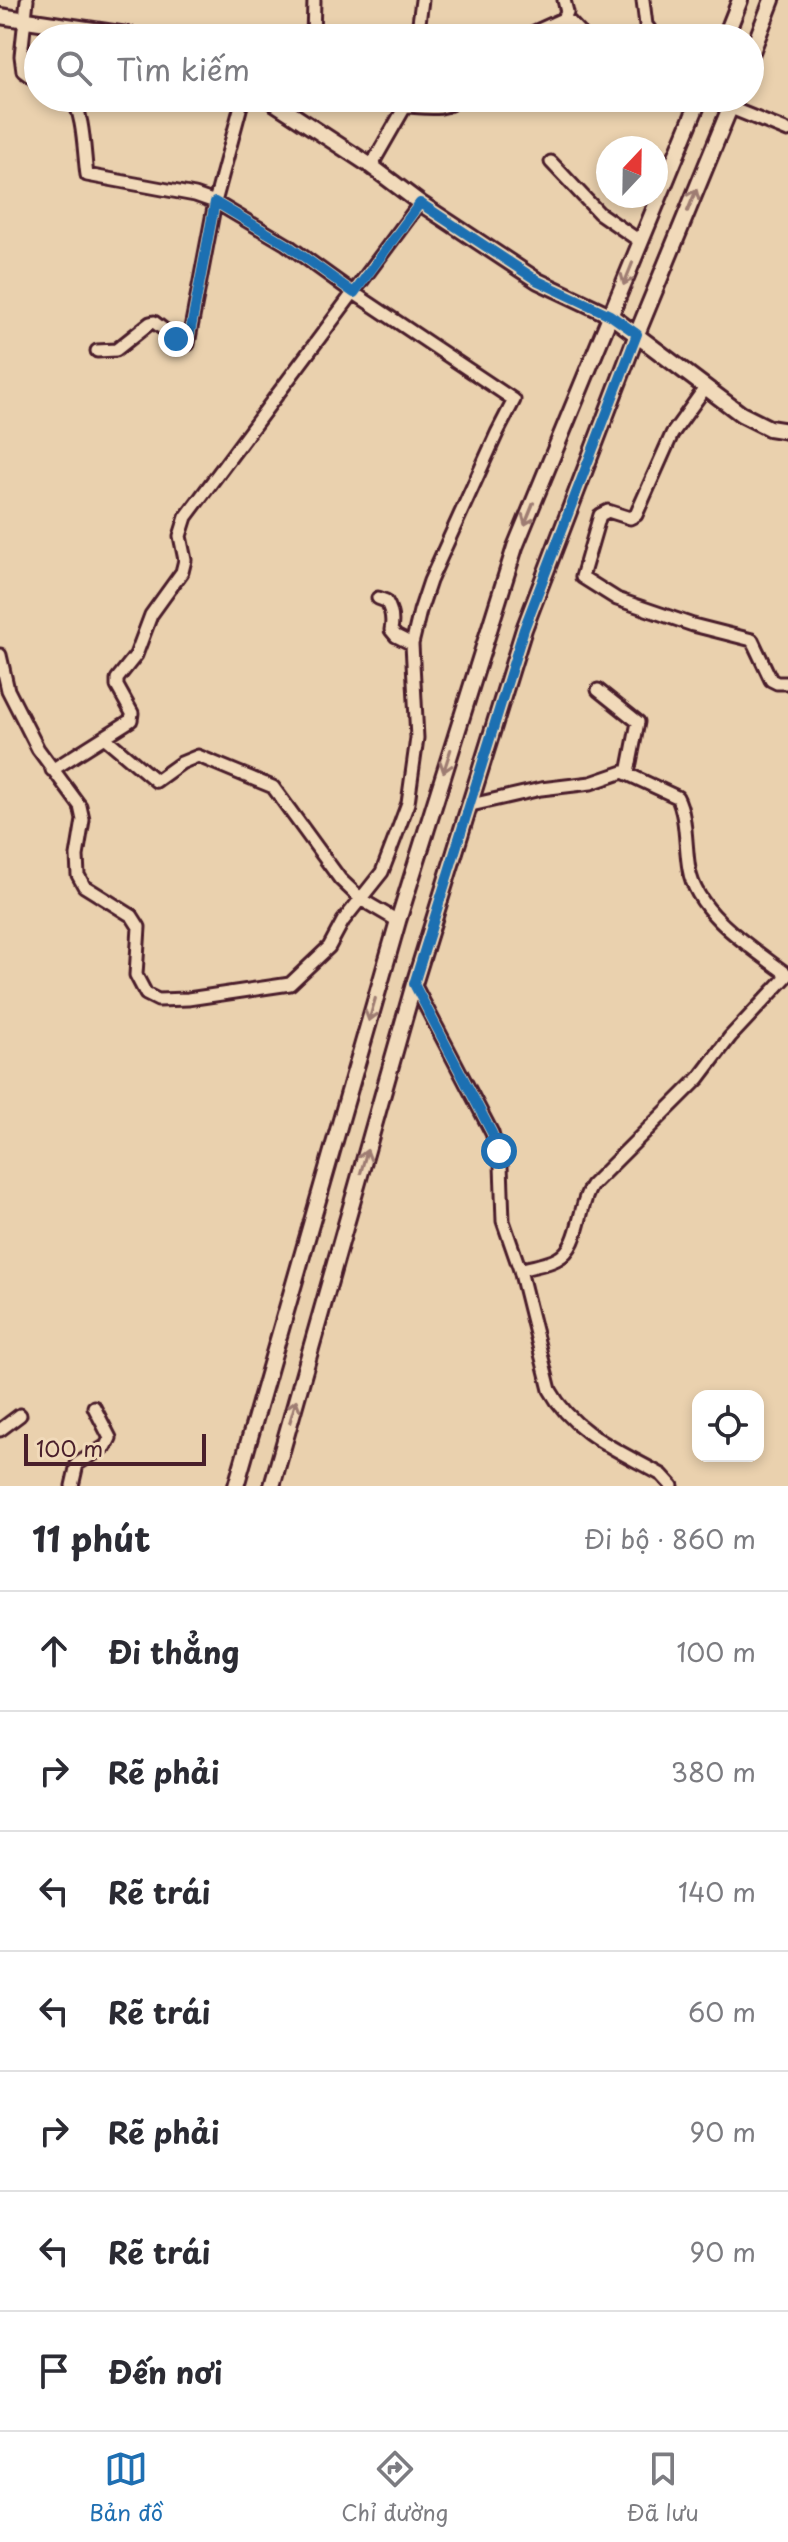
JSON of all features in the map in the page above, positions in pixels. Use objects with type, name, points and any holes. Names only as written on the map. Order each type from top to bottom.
[{"type":"street","points":[[25,24],[27,0]]},
{"type":"street","points":[[313,24],[314,0]]},
{"type":"street","points":[[419,24],[422,0]]},
{"type":"street","points":[[563,19],[567,12],[564,0]]},
{"type":"street","points":[[643,0],[646,24]]},
{"type":"street","points":[[731,24],[740,0]]},
{"type":"street","points":[[763,24],[772,0]]},
{"type":"street","points":[[0,16],[62,24]]},
{"type":"street","points":[[550,24],[563,19],[572,24]]},
{"type":"street","points":[[24,33],[21,56],[24,72]]},
{"type":"street","points":[[0,655],[8,690],[38,749],[75,798],[82,813],[78,875],[84,886],[137,922],[136,975],[151,999],[197,998],[290,984],[329,947],[343,921],[382,872],[408,803],[417,738],[412,644],[420,611],[430,581],[514,400],[286,244],[215,202],[195,195],[87,175],[79,112]]},
{"type":"street","points":[[97,351],[116,350],[154,322],[188,344],[215,202],[239,112]]},
{"type":"street","points":[[288,112],[538,281],[610,315],[741,414],[769,428],[788,431]]},
{"type":"street","points":[[371,166],[403,112]]},
{"type":"street","points":[[236,1486],[398,921],[515,547],[697,112]]},
{"type":"street","points":[[272,1486],[414,984],[524,629],[637,334],[728,112]]},
{"type":"street","points":[[750,112],[788,131]]},
{"type":"street","points":[[551,162],[599,213],[641,242]]},
{"type":"street","points":[[52,770],[132,717],[117,686],[117,679],[136,655],[151,615],[182,572],[185,555],[180,536],[186,517],[420,203]]},
{"type":"street","points":[[705,388],[672,434],[636,515],[630,518],[608,511],[600,515],[582,577],[617,599],[693,625],[752,640],[771,680],[788,683]]},
{"type":"street","points":[[378,598],[386,601],[389,607],[393,622],[391,630],[412,644]]},
{"type":"street","points":[[598,690],[638,722],[628,773]]},
{"type":"street","points":[[104,737],[156,781],[181,763],[198,756],[273,787],[325,861],[362,900],[398,921]]},
{"type":"street","points":[[471,805],[541,789],[591,783],[611,775],[628,773],[677,797],[689,873],[697,893],[725,926],[788,975],[730,1037],[699,1078],[592,1185],[582,1204],[574,1237],[567,1251],[554,1260],[520,1270]]},
{"type":"street","points":[[414,984],[495,1142],[501,1165],[503,1221],[520,1270],[550,1390],[573,1423],[662,1475],[672,1486]]},
{"type":"street","points":[[72,1486],[77,1464],[106,1446],[110,1438],[94,1407]]},
{"type":"street","points":[[0,1430],[20,1415]]},
{"type":"route","points":[[176,339],[188,344],[215,202],[286,244],[354,293],[420,203],[538,281],[610,315],[637,334],[524,629],[414,984],[499,1151]]}]
